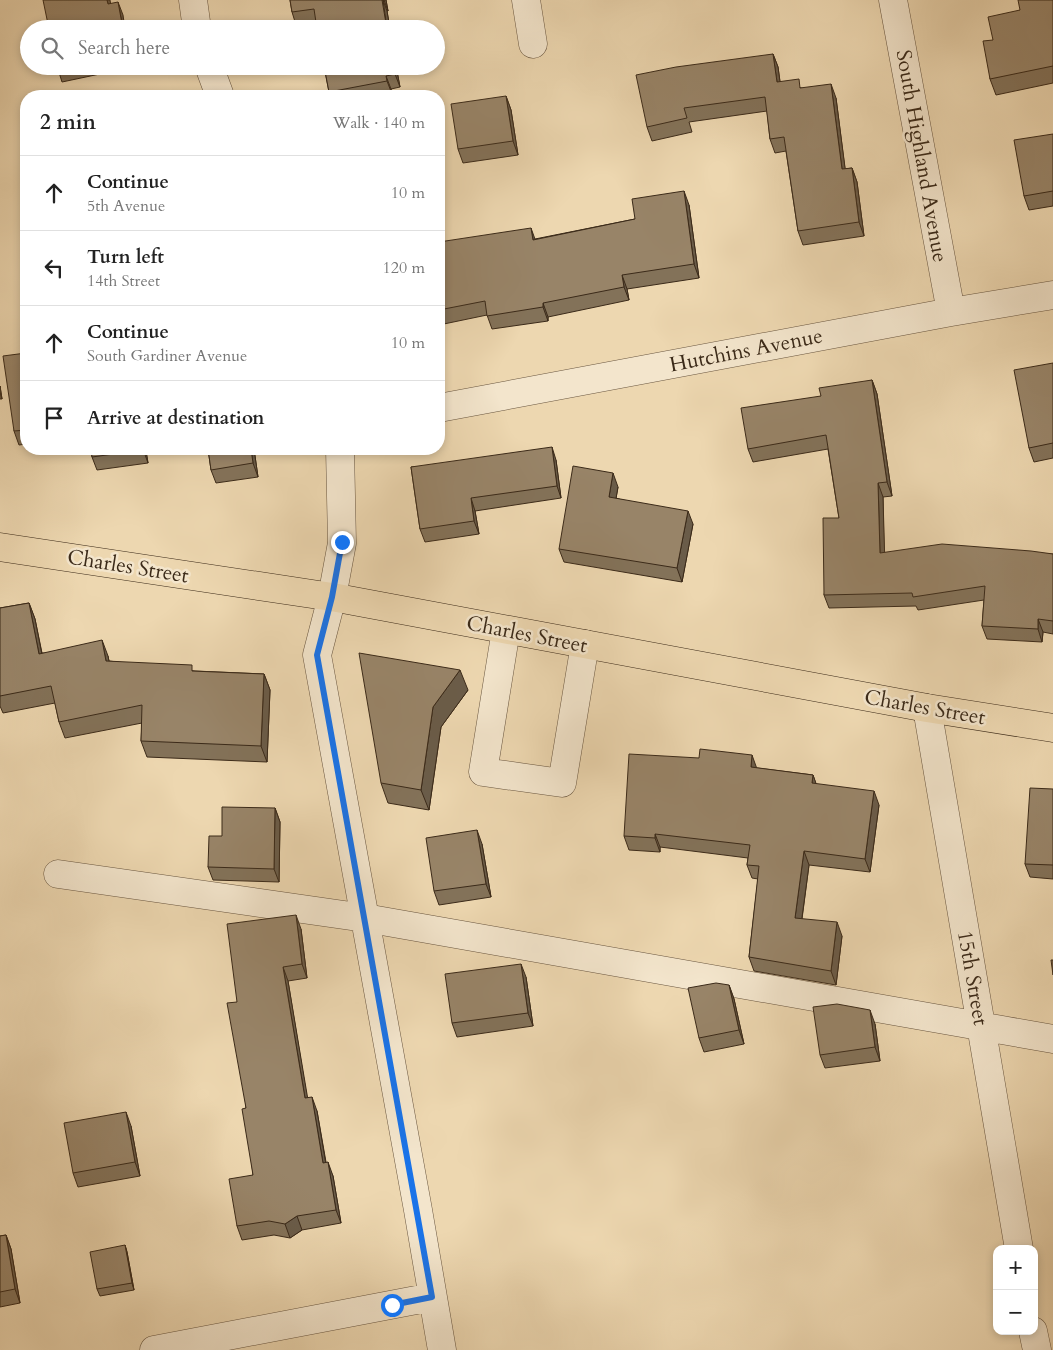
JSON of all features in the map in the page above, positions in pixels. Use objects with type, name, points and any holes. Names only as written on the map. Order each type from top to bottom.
[{"type":"main road","name":"Charles Street","points":[[0,547],[332,597],[927,708],[1053,728]]},
{"type":"street","points":[[192,0],[196,20]]},
{"type":"street","points":[[526,0],[533,44]]},
{"type":"street","name":"South Highland Avenue","points":[[893,0],[951,312]]},
{"type":"street","points":[[212,75],[218,90]]},
{"type":"street","name":"Hutchins Avenue","points":[[445,407],[951,312],[1053,295]]},
{"type":"street","points":[[340,455],[342,542],[332,597],[317,655],[442,1350]]},
{"type":"street","points":[[506,630],[483,772],[562,783],[584,644]]},
{"type":"street","name":"15th Street","points":[[927,708],[1018,1245]]},
{"type":"street","points":[[58,874],[365,918],[1053,1039]]},
{"type":"street","points":[[154,1350],[432,1297]]},
{"type":"street","points":[[1034,1335],[1037,1350]]},
{"type":"building","points":[[43,0],[107,0],[108,4],[118,2],[121,20],[47,20]]},
{"type":"building","points":[[290,0],[382,0],[385,20],[316,20],[314,9],[292,12]]},
{"type":"building","points":[[1018,0],[1053,0],[1053,66],[990,79],[983,41],[993,40],[988,17],[1020,10]]},
{"type":"building","points":[[773,54],[777,82],[799,79],[800,88],[831,84],[842,169],[852,168],[859,222],[798,231],[784,137],[770,139],[765,97],[684,108],[687,118],[647,127],[636,75],[676,67]]},
{"type":"building","points":[[326,75],[390,75],[386,76],[387,81],[340,90],[329,90]]},
{"type":"building","points":[[506,96],[513,141],[458,149],[451,104]]},
{"type":"building","points":[[1053,134],[1053,191],[1024,196],[1014,140]]},
{"type":"building","points":[[684,191],[694,264],[622,275],[624,287],[543,303],[543,307],[487,316],[485,301],[445,309],[445,241],[531,228],[533,240],[635,219],[632,199]]},
{"type":"building","points":[[20,354],[20,430],[14,431],[3,356]]},
{"type":"building","points":[[1053,363],[1053,443],[1029,448],[1014,370]]},
{"type":"building","points":[[872,380],[887,482],[878,483],[880,553],[942,544],[1053,554],[1053,621],[1038,619],[1038,629],[982,626],[985,586],[913,597],[912,593],[824,595],[823,518],[839,518],[826,435],[748,449],[741,408],[821,396],[819,388]]},
{"type":"building","points":[[552,447],[557,486],[471,498],[474,521],[420,529],[411,467]]},
{"type":"building","points":[[209,455],[252,455],[253,463],[211,470]]},
{"type":"building","points":[[573,466],[613,473],[609,497],[688,511],[677,568],[559,549]]},
{"type":"building","points":[[29,603],[39,654],[102,640],[106,661],[192,665],[192,671],[264,674],[261,746],[141,741],[142,705],[59,722],[51,686],[0,696],[0,608]]},
{"type":"building","points":[[359,653],[460,670],[433,707],[421,790],[381,783]]},
{"type":"building","points":[[700,749],[752,755],[751,767],[813,775],[812,783],[874,791],[865,859],[804,851],[795,918],[837,922],[831,971],[749,957],[759,866],[747,865],[750,845],[655,834],[655,838],[624,836],[629,754],[699,758]]},
{"type":"building","points":[[1030,788],[1053,789],[1053,865],[1025,864]]},
{"type":"building","points":[[222,807],[275,808],[274,869],[208,867],[209,836],[222,836]]},
{"type":"building","points":[[477,830],[486,884],[434,891],[426,838]]},
{"type":"building","points":[[296,915],[302,964],[283,967],[305,1098],[312,1097],[323,1163],[328,1162],[336,1210],[297,1216],[285,1224],[269,1221],[237,1226],[229,1179],[253,1175],[242,1109],[246,1108],[227,1003],[237,1002],[227,924]]},
{"type":"building","points":[[521,964],[528,1013],[452,1023],[445,974]]},
{"type":"building","points":[[716,983],[729,985],[739,1030],[699,1038],[688,988]]},
{"type":"building","points":[[837,1004],[870,1010],[875,1047],[820,1055],[813,1007]]},
{"type":"building","points":[[126,1112],[135,1162],[73,1173],[64,1123]]},
{"type":"building","points":[[6,1235],[15,1289],[0,1292],[0,1236]]},
{"type":"building","points":[[125,1245],[132,1283],[97,1289],[90,1252]]},
{"type":"route","points":[[342,542],[332,597],[317,655],[418,1210],[432,1297],[392,1305]]}]
